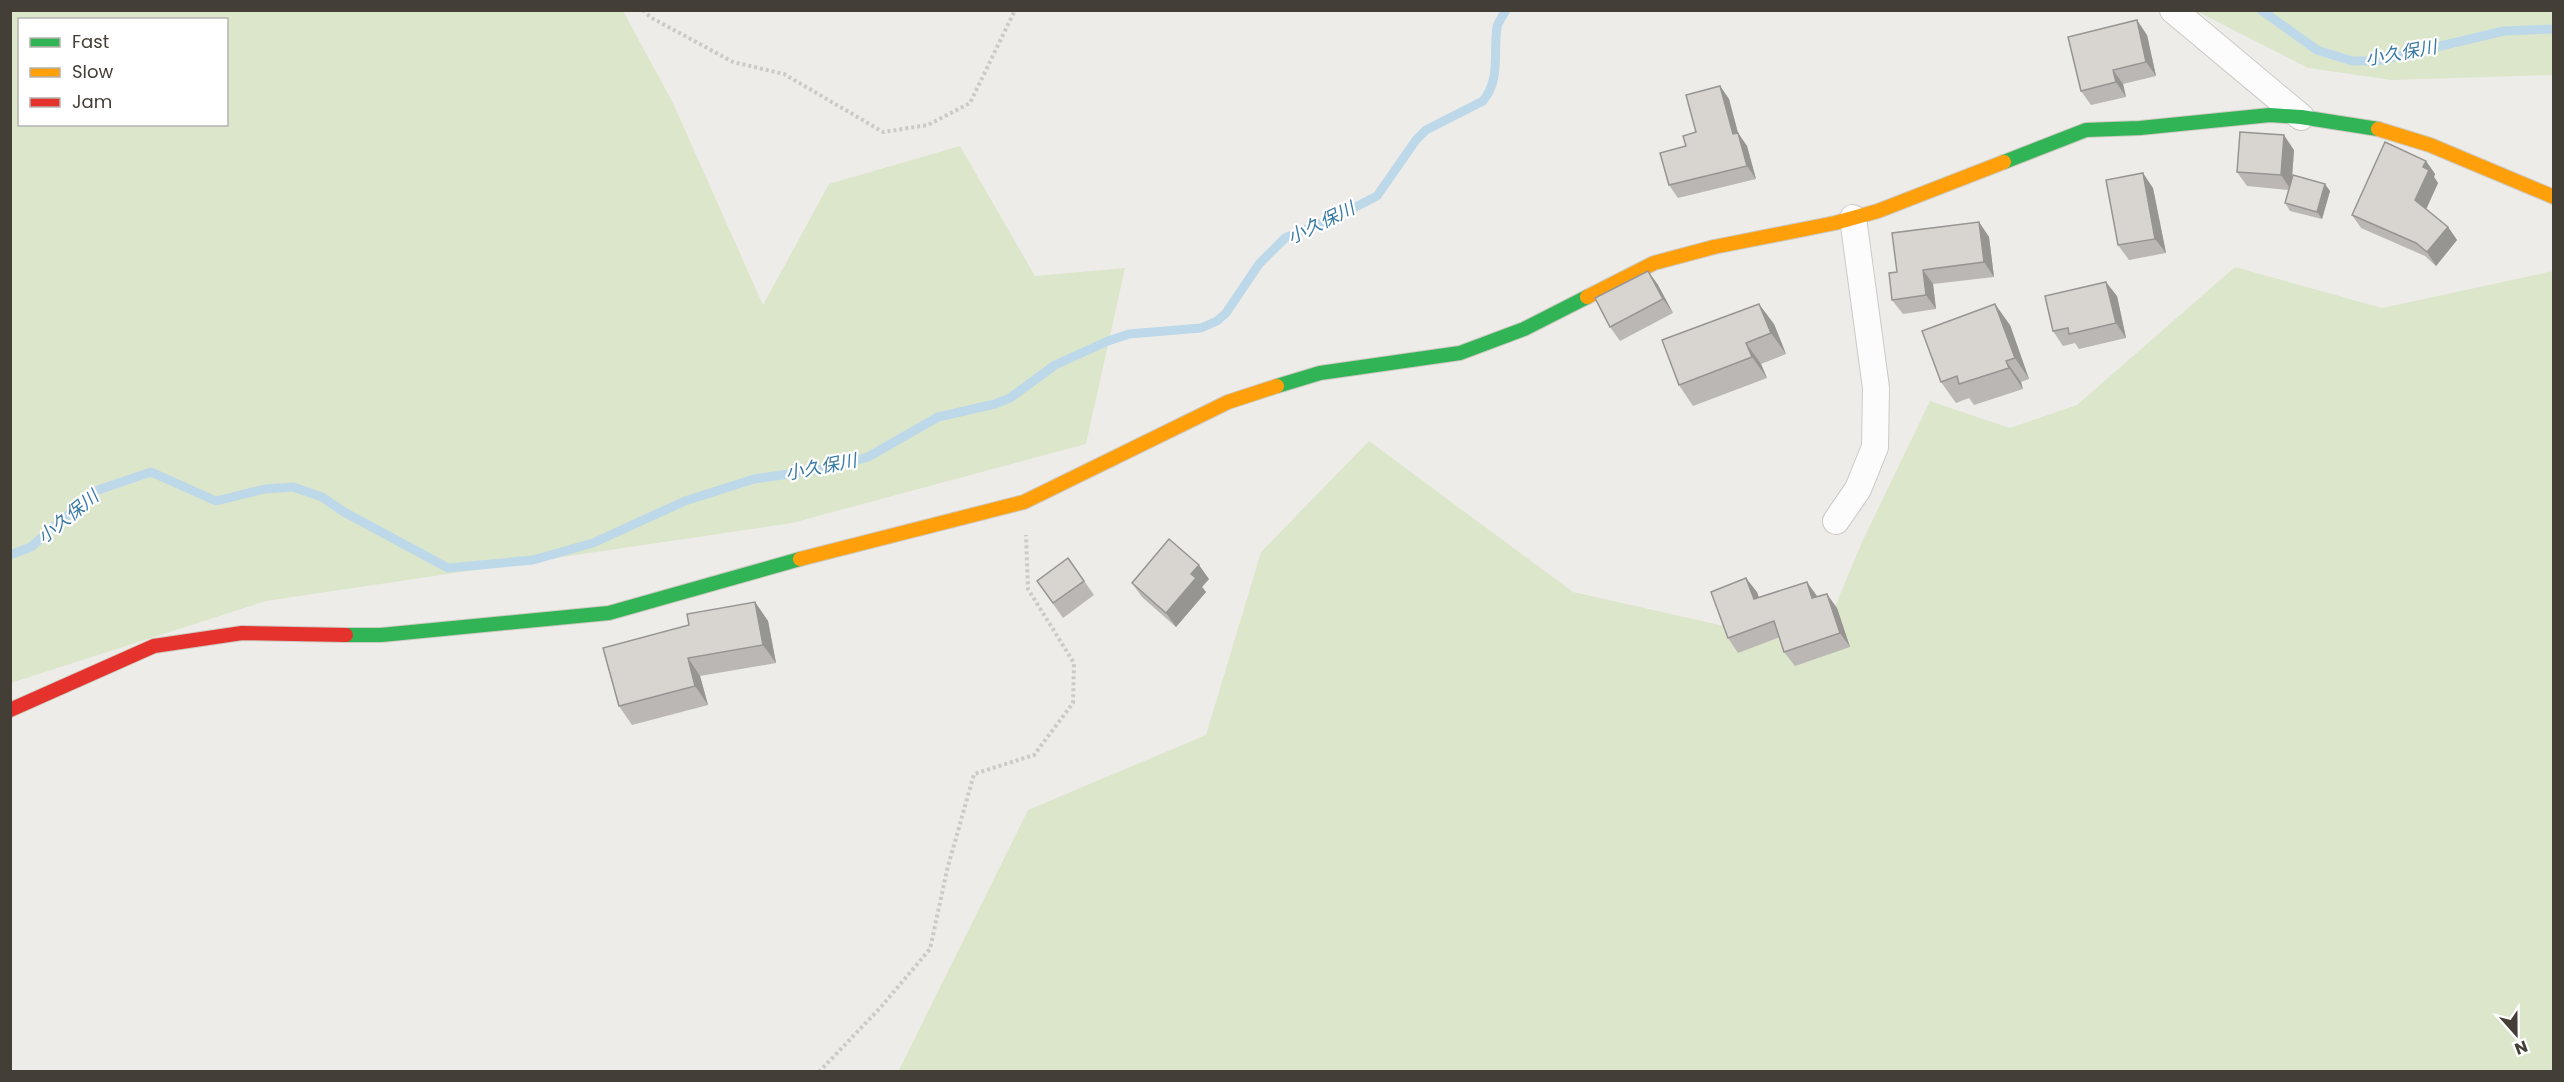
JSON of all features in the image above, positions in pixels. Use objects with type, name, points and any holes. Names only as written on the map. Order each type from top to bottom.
[{"type":"street","points":[[2173,10],[2301,117]]},
{"type":"street","points":[[10,710],[154,646],[242,633],[381,635],[609,613],[748,572],[1024,501],[1228,402],[1320,373],[1460,353],[1524,329],[1654,263],[1714,247],[1878,211],[2086,130],[2140,128],[2270,115],[2301,117],[2384,130],[2430,145],[2553,197]]},
{"type":"street","points":[[1836,521],[1858,489],[1875,447],[1876,388],[1853,218]]},
{"type":"path","points":[[643,10],[650,17],[733,62],[784,75],[883,132],[928,125],[970,103],[1015,10]]},
{"type":"path","points":[[819,1071],[880,1008],[930,949],[947,870],[974,774],[1034,756],[1073,703],[1074,663],[1028,589],[1024,501]]},
{"type":"green space","points":[[10,11],[623,11],[673,103],[763,305],[829,184],[960,146],[1035,276],[1125,268],[1086,444],[792,523],[266,601],[11,683]]},
{"type":"green space","points":[[2196,11],[2553,11],[2553,75],[2392,80],[2308,68]]},
{"type":"green space","points":[[2235,267],[2382,308],[2553,271],[2553,1071],[898,1072],[1028,810],[1206,735],[1261,552],[1369,441],[1573,592],[1760,634],[1828,623],[1862,542],[1930,401],[2010,428],[2077,405]]},
{"type":"building","points":[[2137,20],[2146,62],[2113,70],[2116,82],[2081,91],[2068,37]]},
{"type":"building","points":[[1720,86],[1733,134],[1738,133],[1747,166],[1669,185],[1660,153],[1686,146],[1683,136],[1696,132],[1686,95]]},
{"type":"building","points":[[2240,132],[2284,135],[2281,175],[2237,172]]},
{"type":"building","points":[[2385,142],[2426,161],[2423,167],[2429,170],[2415,200],[2448,227],[2427,252],[2416,243],[2352,215]]},
{"type":"building","points":[[2143,173],[2155,239],[2118,245],[2106,180]]},
{"type":"building","points":[[2293,175],[2325,184],[2317,212],[2285,203]]},
{"type":"building","points":[[1979,222],[1984,262],[1923,270],[1926,295],[1892,300],[1889,273],[1897,272],[1892,233]]},
{"type":"building","points":[[1648,271],[1663,299],[1610,327],[1595,298]]},
{"type":"building","points":[[2106,282],[2116,323],[2069,334],[2068,328],[2053,331],[2045,296]]},
{"type":"building","points":[[1759,304],[1771,333],[1746,343],[1752,357],[1679,385],[1662,340]]},
{"type":"building","points":[[1995,304],[2015,358],[2006,361],[2009,368],[1959,384],[1957,376],[1941,382],[1922,331]]},
{"type":"building","points":[[1169,539],[1199,565],[1191,574],[1196,578],[1166,613],[1132,583]]},
{"type":"building","points":[[1068,558],[1084,581],[1053,603],[1037,581]]},
{"type":"building","points":[[1746,578],[1754,599],[1807,582],[1812,598],[1827,594],[1840,633],[1784,652],[1774,621],[1728,638],[1711,592]]},
{"type":"building","points":[[755,602],[763,645],[688,658],[695,686],[619,706],[603,648],[689,625],[687,614]]},
{"type":"waterway","name":"小久保川","points":[[10,555],[31,547],[95,491],[151,472],[216,501],[265,489],[293,487],[322,497],[344,512],[448,568],[533,560],[593,543],[685,501],[754,479],[831,468],[868,457],[938,417],[995,404],[1010,398],[1055,365],[1108,341],[1129,334],[1201,328],[1217,321],[1226,313],[1259,264],[1285,238],[1334,218],[1377,196],[1416,140],[1426,130],[1483,101],[1492,84],[1497,27],[1506,10]]},
{"type":"waterway","name":"小久保川","points":[[2261,10],[2317,50],[2352,61],[2377,61],[2504,31],[2554,29]]},
{"type":"traffic: fast","points":[[2004,162],[2086,130],[2140,128],[2270,115],[2301,117],[2378,129]]},
{"type":"traffic: fast","points":[[1277,386],[1320,373],[1460,353],[1524,329],[1587,297]]},
{"type":"traffic: fast","points":[[346,635],[381,635],[609,613],[800,559]]},
{"type":"traffic: slow","points":[[2378,129],[2430,145],[2554,197]]},
{"type":"traffic: slow","points":[[1587,297],[1654,263],[1714,247],[1835,223],[1878,211],[2004,162]]},
{"type":"traffic: slow","points":[[800,559],[1024,502],[1228,402],[1277,386]]},
{"type":"traffic: jam","points":[[10,710],[154,646],[242,633],[346,635]]}]
